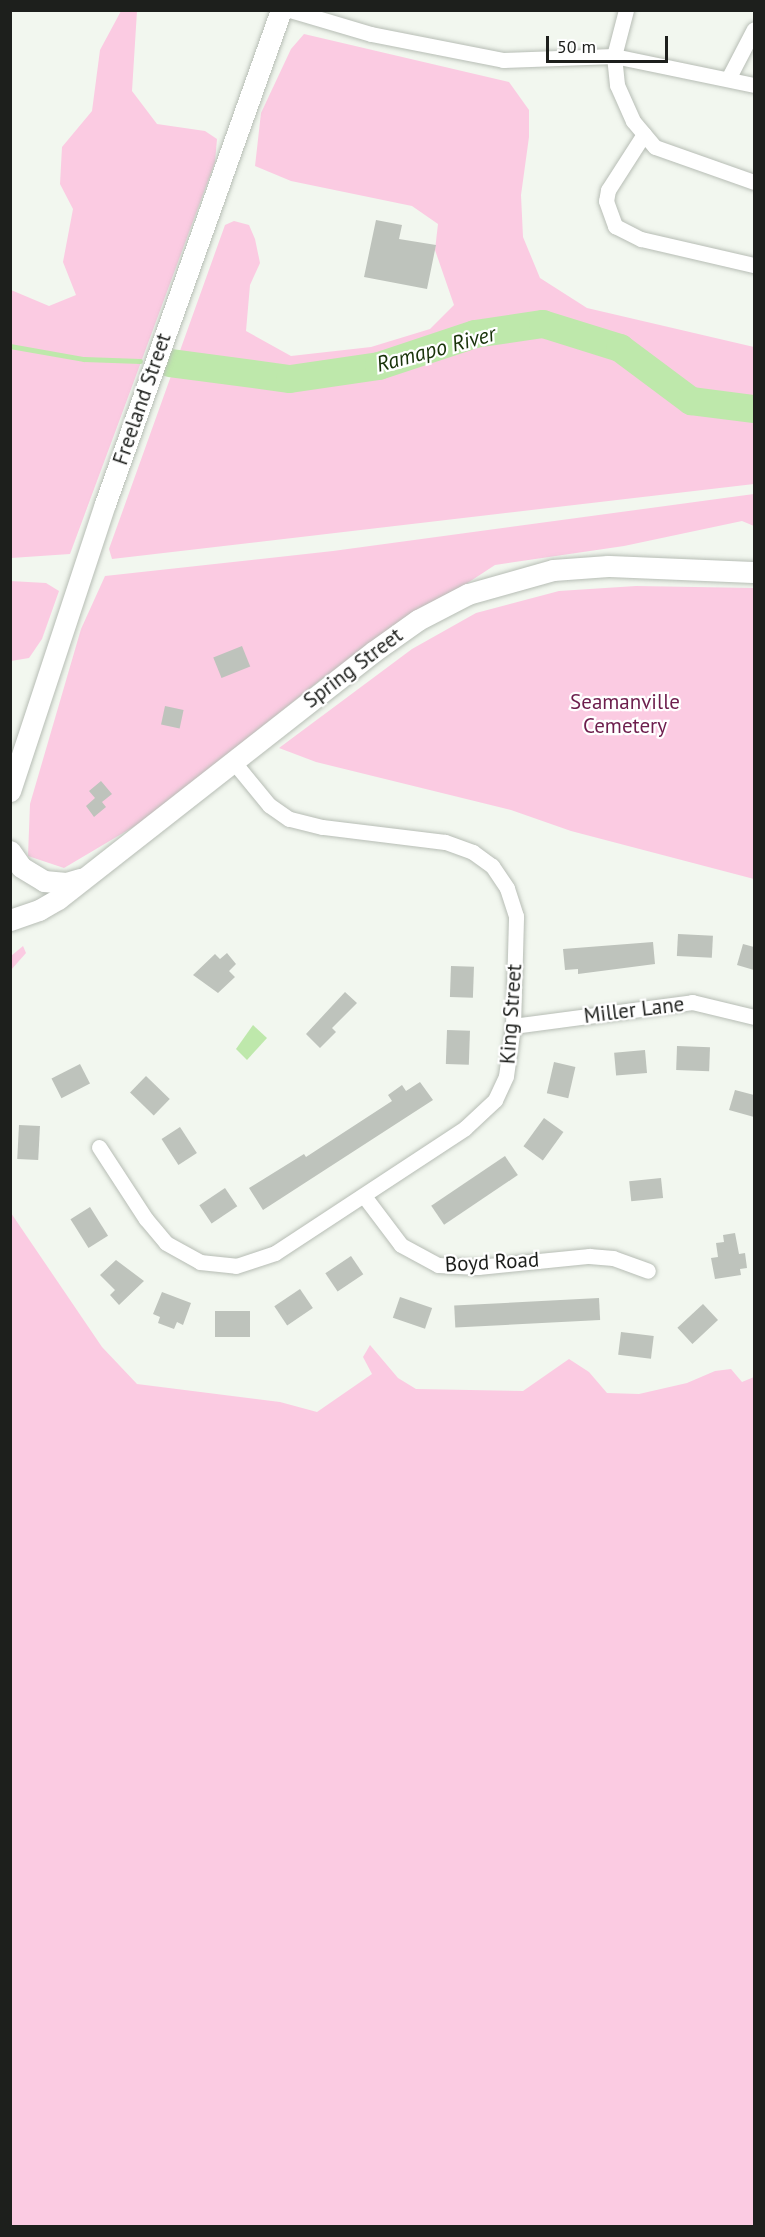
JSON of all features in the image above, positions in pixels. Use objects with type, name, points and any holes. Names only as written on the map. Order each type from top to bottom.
[{"type":"street","name":"Freeland Street","points":[[10,791],[105,504],[281,10]]},
{"type":"street","points":[[290,10],[371,34],[503,60],[550,61],[614,56],[754,85]]},
{"type":"street","points":[[626,10],[614,56],[617,85],[633,121],[655,147],[754,182]]},
{"type":"street","points":[[728,79],[754,29]]},
{"type":"street","points":[[644,134],[608,190],[606,201],[615,226],[641,239],[754,265]]},
{"type":"street","name":"Spring Street","points":[[12,920],[39,910],[90,876],[373,652],[418,620],[468,594],[553,570],[608,566],[754,572]]},
{"type":"street","name":"King Street","points":[[99,1146],[155,1232],[182,1254],[216,1265],[236,1266],[274,1253],[364,1196],[488,1108],[506,1076],[513,1026],[516,916],[507,888],[492,866],[473,852],[445,842],[322,827],[289,819],[269,805],[233,761]]},
{"type":"street","points":[[10,850],[21,867],[44,881],[66,883],[90,876]]},
{"type":"street","name":"Miller Lane","points":[[513,1026],[692,1002],[754,1017]]},
{"type":"street","name":"Boyd Road","points":[[364,1196],[392,1237],[426,1262],[477,1267],[601,1257],[648,1271]]},
{"type":"green space","points":[[121,11],[137,11],[132,91],[157,124],[205,131],[217,139],[215,162],[70,554],[11,558],[11,290],[49,306],[76,295],[63,262],[73,209],[60,184],[62,147],[92,111],[100,50]]},
{"type":"green space","points":[[304,34],[509,82],[529,110],[529,137],[521,195],[523,237],[540,278],[587,308],[754,347],[754,484],[112,559],[109,549],[225,225],[234,221],[249,225],[255,239],[260,263],[250,285],[246,331],[291,356],[371,347],[430,329],[454,305],[435,250],[438,224],[412,206],[291,181],[255,166],[261,113],[291,49]]},
{"type":"green space","points":[[754,494],[754,526],[742,521],[624,546],[495,565],[324,677],[145,820],[64,868],[28,856],[30,804],[81,629],[105,576],[333,551]]},
{"type":"green space","points":[[10,581],[46,583],[59,591],[42,639],[29,658],[11,661]]},
{"type":"green space","name":"Seamanville Cemetery","points":[[636,586],[754,588],[754,879],[571,831],[511,810],[316,762],[279,748],[412,649],[476,613],[559,591]]},
{"type":"green space","points":[[23,946],[26,953],[11,970],[11,956]]},
{"type":"green space","points":[[11,1213],[102,1347],[137,1384],[280,1402],[317,1412],[372,1374],[363,1357],[370,1345],[398,1378],[416,1389],[523,1391],[569,1359],[589,1372],[607,1393],[639,1394],[687,1383],[715,1371],[731,1369],[742,1382],[754,1377],[754,2226],[11,2226]]},
{"type":"shaded area","points":[[253,1025],[267,1038],[247,1060],[236,1049]]},
{"type":"building","points":[[376,220],[402,225],[399,239],[436,245],[427,289],[364,277]]},
{"type":"building","points":[[242,646],[250,666],[221,678],[213,658]]},
{"type":"building","points":[[165,706],[184,710],[180,729],[161,725]]},
{"type":"building","points":[[101,781],[112,794],[102,802],[106,807],[94,817],[86,806],[95,798],[89,791]]},
{"type":"building","points":[[678,934],[713,936],[712,958],[677,956]]},
{"type":"building","points":[[653,942],[655,964],[578,974],[578,969],[565,970],[563,949]]},
{"type":"building","points":[[743,944],[754,947],[754,970],[737,965]]},
{"type":"building","points":[[227,953],[236,964],[229,971],[235,977],[218,993],[193,975],[215,954],[220,959]]},
{"type":"building","points":[[451,966],[474,967],[473,998],[450,997]]},
{"type":"building","points":[[345,992],[357,1003],[332,1028],[336,1032],[320,1048],[306,1034]]},
{"type":"building","points":[[447,1030],[470,1031],[469,1065],[446,1064]]},
{"type":"building","points":[[677,1046],[710,1047],[709,1071],[676,1070]]},
{"type":"building","points":[[645,1050],[647,1073],[616,1076],[614,1053]]},
{"type":"building","points":[[554,1062],[575,1067],[568,1098],[547,1093]]},
{"type":"building","points":[[80,1064],[90,1084],[61,1098],[51,1079]]},
{"type":"building","points":[[146,1076],[170,1099],[154,1115],[130,1093]]},
{"type":"building","points":[[420,1082],[433,1100],[263,1210],[249,1188],[304,1154],[306,1157],[392,1101],[388,1095],[402,1085],[406,1091]]},
{"type":"building","points":[[735,1090],[754,1095],[754,1117],[729,1110]]},
{"type":"building","points":[[544,1118],[563,1132],[543,1160],[523,1146]]},
{"type":"building","points":[[19,1125],[40,1126],[38,1160],[17,1159]]},
{"type":"building","points":[[180,1127],[197,1153],[178,1165],[162,1139]]},
{"type":"building","points":[[505,1156],[518,1175],[444,1225],[431,1206]]},
{"type":"building","points":[[661,1178],[663,1198],[631,1201],[629,1181]]},
{"type":"building","points":[[225,1188],[237,1206],[212,1224],[199,1205]]},
{"type":"building","points":[[90,1207],[108,1236],[89,1248],[70,1219]]},
{"type":"building","points":[[735,1233],[739,1254],[745,1253],[747,1268],[740,1269],[741,1275],[715,1279],[711,1258],[718,1257],[716,1243],[724,1242],[723,1235]]},
{"type":"building","points":[[351,1256],[363,1274],[338,1292],[325,1273]]},
{"type":"building","points":[[116,1260],[144,1281],[119,1305],[110,1295],[115,1290],[100,1275]]},
{"type":"building","points":[[300,1289],[313,1308],[287,1325],[274,1306]]},
{"type":"building","points":[[162,1292],[191,1303],[183,1325],[177,1322],[174,1329],[158,1323],[160,1317],[153,1314]]},
{"type":"building","points":[[400,1297],[432,1308],[425,1329],[393,1318]]},
{"type":"building","points":[[599,1298],[600,1320],[455,1328],[454,1306]]},
{"type":"building","points":[[703,1304],[718,1320],[692,1344],[677,1328]]},
{"type":"building","points":[[215,1311],[250,1311],[250,1337],[215,1337]]},
{"type":"building","points":[[621,1332],[654,1336],[651,1359],[618,1355]]},
{"type":"waterway","name":"Ramapo River","points":[[170,363],[290,379],[379,366],[475,334],[543,324],[620,348],[691,401],[754,409]]},
{"type":"waterway","name":"Ramapo River","points":[[10,346],[84,359],[140,361]]}]
